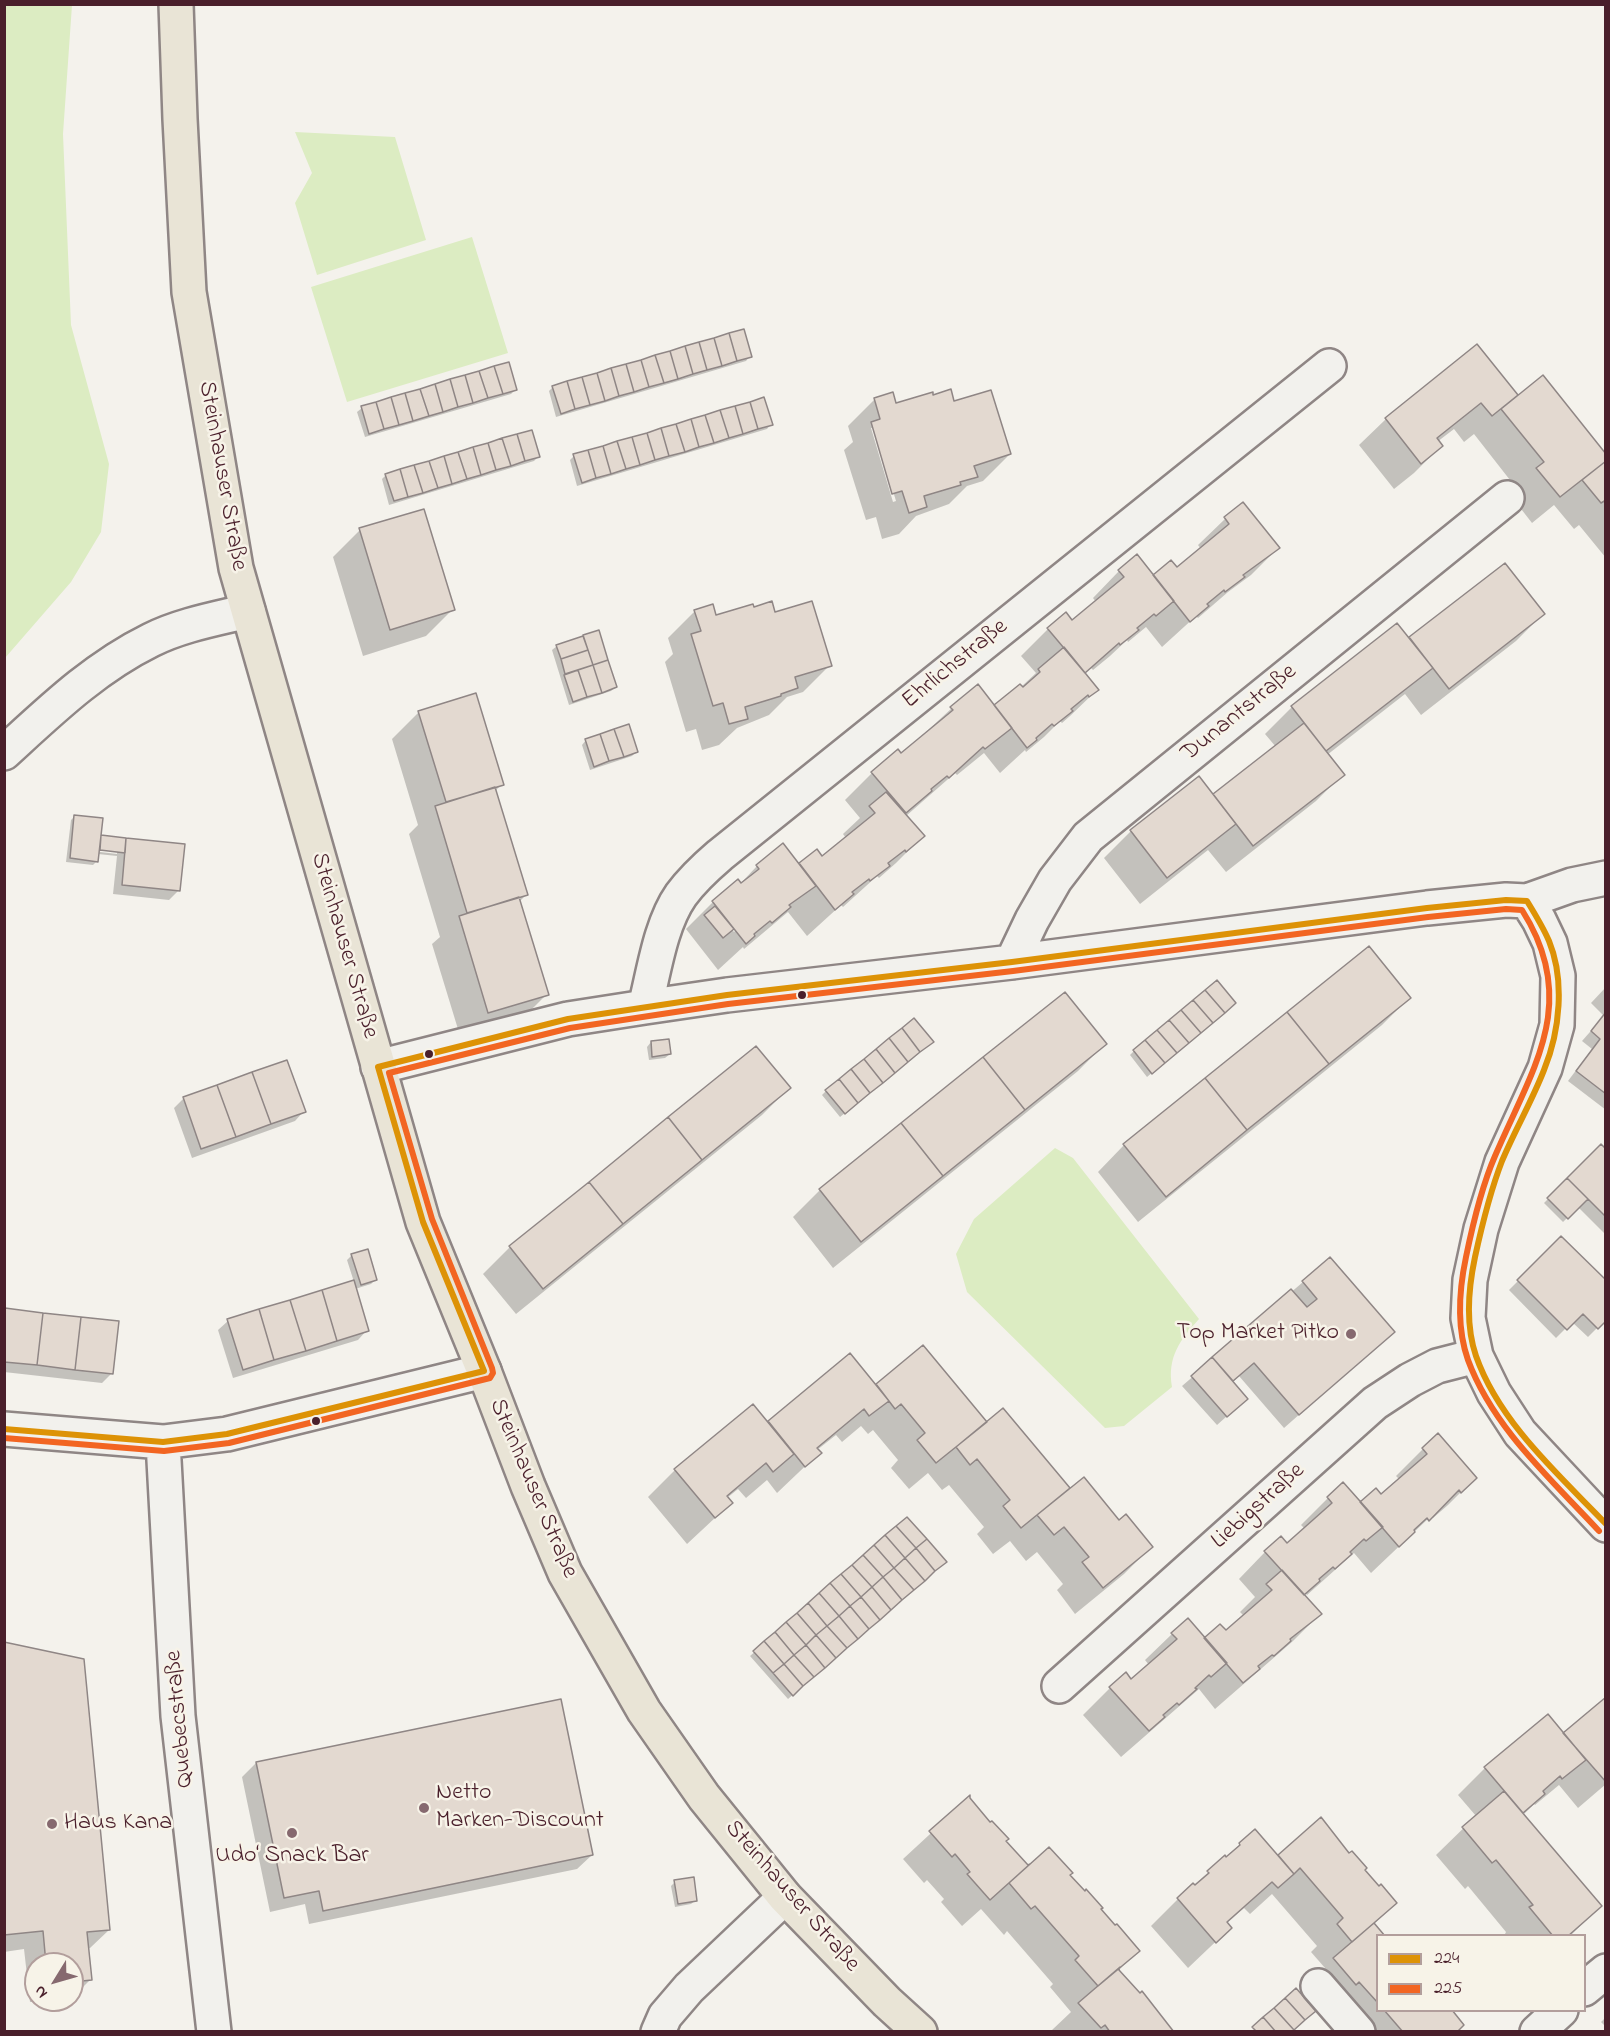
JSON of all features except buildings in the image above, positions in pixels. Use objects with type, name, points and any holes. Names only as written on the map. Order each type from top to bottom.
[{"type":"main road","name":"Steinhauser Straße","points":[[176,4],[189,292],[236,568],[423,1222],[565,1573],[644,1711],[704,1797],[785,1897],[887,2002],[920,2031]]},
{"type":"street","name":"Ehrlichstraße","points":[[645,1007],[667,922],[680,897],[696,877],[720,855],[1329,366]]},
{"type":"street","name":"Dunantstraße","points":[[1012,963],[1032,920],[1055,880],[1088,837],[1507,498]]},
{"type":"street","points":[[4,753],[66,697],[110,663],[151,640],[191,624],[248,611]]},
{"type":"street","points":[[378,1067],[568,1019],[645,1007],[881,976],[1012,963],[1426,908],[1506,900],[1527,901],[1572,885],[1605,878]]},
{"type":"street","points":[[1527,901],[1550,943],[1558,976],[1557,1024],[1545,1068],[1502,1162],[1481,1229],[1470,1280],[1468,1318],[1476,1356],[1494,1393],[1520,1433],[1605,1525]]},
{"type":"street","name":"Liebigstraße","points":[[1059,1686],[1375,1403],[1410,1380],[1437,1366],[1476,1356]]},
{"type":"street","points":[[4,1429],[163,1442],[227,1434],[484,1371]]},
{"type":"street","name":"Quebecstraße","points":[[163,1442],[178,1716],[214,2031]]},
{"type":"street","points":[[658,2031],[665,2016],[689,1988],[785,1897]]},
{"type":"street","points":[[1586,1987],[1605,1971]]},
{"type":"street","points":[[1318,1986],[1358,2031]]},
{"type":"street","points":[[1537,2031],[1559,2012]]},
{"type":"green space","points":[[5,4],[72,5],[63,134],[71,325],[109,464],[101,532],[71,582],[5,658]]},
{"type":"green space","points":[[295,132],[395,137],[426,240],[317,275],[295,203],[312,173]]},
{"type":"green space","points":[[472,237],[508,353],[347,402],[311,287]]},
{"type":"green space","points":[[1055,1148],[1073,1158],[1199,1319],[1176,1350],[1171,1367],[1172,1387],[1124,1426],[1105,1428],[967,1292],[956,1254],[974,1219]]},
{"type":"transit line","name":"224","points":[[4,1429],[163,1442],[227,1434],[484,1371],[423,1222],[378,1067],[568,1019],[727,995],[1012,962],[1427,908],[1506,900],[1527,901],[1549,941],[1554,956],[1559,989],[1557,1022],[1544,1070],[1502,1161],[1487,1209],[1471,1282],[1470,1332],[1476,1356],[1499,1403],[1550,1467],[1606,1524]]},
{"type":"transit line","name":"225","points":[[4,1438],[164,1451],[229,1443],[490,1378],[493,1373],[492,1368],[432,1219],[389,1073],[570,1028],[728,1004],[1506,909],[1522,910],[1539,944],[1548,975],[1549,1006],[1544,1035],[1535,1064],[1490,1168],[1478,1206],[1462,1282],[1460,1321],[1468,1360],[1492,1408],[1525,1452],[1599,1531]]},
{"type":"place","name":"Top Market Pitko","points":[[1351,1334]]},
{"type":"place","name":"Netto Marken-Discount","points":[[424,1808]]},
{"type":"place","name":"Haus Kana","points":[[52,1824]]},
{"type":"place","name":"Udo‘ Snack Bar","points":[[292,1833]]}]
